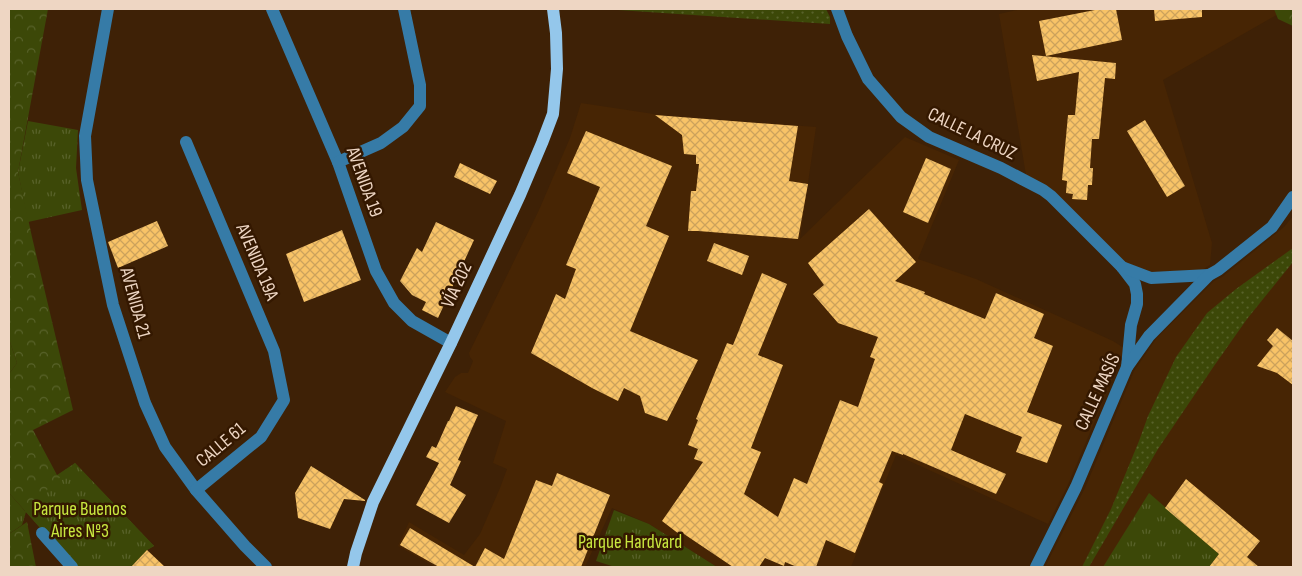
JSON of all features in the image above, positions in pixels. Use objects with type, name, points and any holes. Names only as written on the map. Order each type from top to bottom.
[{"type":"main road","name":"VÍA 202","points":[[354,567],[356,553],[373,502],[451,343],[520,195],[553,114],[557,69],[556,33],[552,9]]},
{"type":"street","name":"AVENIDA 21","points":[[108,9],[85,136],[87,180],[113,304],[145,403],[165,447],[196,490],[266,567]]},
{"type":"street","name":"AVENIDA 19","points":[[272,9],[338,162],[376,271],[394,304],[412,321],[451,343]]},
{"type":"street","points":[[338,162],[381,143],[403,126],[420,106],[420,85],[404,9]]},
{"type":"street","name":"CALLE LA CRUZ","points":[[838,9],[868,79],[901,117],[929,137],[1001,168],[1051,196],[1122,267],[1135,284],[1137,294],[1137,304],[1131,325],[1127,367]]},
{"type":"street","name":"AVENIDA 19A","points":[[186,142],[274,351],[284,400]]},
{"type":"street","name":"CALLE MASÍS","points":[[1036,567],[1076,488],[1127,367],[1149,336],[1209,275],[1272,227],[1293,197]]},
{"type":"street","name":"CALLE LA CRUZ","points":[[1122,267],[1151,278],[1209,275]]},
{"type":"street","name":"CALLE 61","points":[[196,490],[261,437],[284,400]]},
{"type":"street","points":[[42,533],[72,567]]},
{"type":"shaded area","points":[[1022,9],[1287,9],[1163,80],[1212,243],[1210,265],[1202,270],[1152,272],[1126,263],[1026,175],[999,14]]},
{"type":"shaded area","points":[[581,103],[667,116],[816,127],[800,239],[905,137],[959,160],[918,259],[976,279],[1113,341],[1124,348],[1123,360],[1119,364],[1067,487],[1048,524],[896,455],[851,567],[717,567],[649,524],[612,508],[585,567],[435,567],[398,546],[409,522],[464,555],[480,534],[500,488],[507,469],[493,463],[506,421],[445,392],[455,377],[461,373],[468,373],[473,361],[469,353],[539,210],[570,138]]},
{"type":"shaded area","points":[[1293,216],[1293,567],[1045,567],[1085,488],[1134,371],[1156,339],[1214,281],[1222,277],[1284,227]]},
{"type":"green space","points":[[9,9],[48,9],[18,172],[73,410],[33,430],[57,475],[75,463],[154,546],[147,550],[131,567],[75,567],[9,493],[9,374],[17,363],[9,339]]},
{"type":"green space","points":[[603,9],[826,9],[830,17],[830,24]]},
{"type":"green space","points":[[1274,9],[1293,9],[1293,26],[1278,19]]},
{"type":"green space","points":[[28,121],[78,130],[76,168],[82,210],[28,222],[18,172]]},
{"type":"green space","points":[[1293,248],[1293,262],[1247,319],[1214,366],[1158,449],[1089,567],[1082,567],[1111,509],[1148,416],[1176,357],[1207,313],[1236,289]]},
{"type":"green space","points":[[9,339],[17,363],[9,374]]},
{"type":"green space","name":"Parque Buenos Aires Nº3","points":[[75,463],[154,546],[147,550],[131,567],[75,567],[26,512],[22,525],[9,534],[9,493],[25,511]]},
{"type":"green space","points":[[1149,493],[1219,554],[1209,567],[1103,567]]},
{"type":"green space","name":"Parque Hardvard","points":[[614,510],[649,524],[717,567],[615,567],[596,561]]},
{"type":"green space","points":[[27,522],[36,567],[9,567],[9,534]]},
{"type":"building","points":[[1100,9],[1116,9],[1122,40],[1046,56],[1039,21]]},
{"type":"building","points":[[1154,9],[1202,9],[1202,17],[1155,21]]},
{"type":"building","points":[[1032,55],[1116,63],[1115,79],[1105,78],[1099,139],[1092,139],[1090,168],[1093,168],[1092,185],[1088,185],[1087,200],[1072,199],[1073,194],[1066,193],[1067,181],[1062,180],[1068,115],[1075,115],[1079,72],[1037,81]]},
{"type":"building","points":[[655,115],[798,126],[789,181],[808,184],[798,239],[688,231],[691,191],[696,191],[699,164],[696,164],[696,155],[684,154],[682,135]]},
{"type":"building","points":[[1145,120],[1185,186],[1167,197],[1127,131]]},
{"type":"building","points":[[586,131],[672,166],[646,226],[669,236],[630,331],[698,360],[667,421],[645,413],[640,396],[624,388],[618,401],[531,353],[556,294],[565,299],[576,269],[566,265],[600,187],[567,173]]},
{"type":"building","points":[[926,158],[951,169],[928,223],[903,212]]},
{"type":"building","points":[[460,163],[497,181],[490,194],[454,177]]},
{"type":"building","points":[[869,209],[916,262],[895,281],[925,292],[924,294],[985,319],[996,293],[1044,314],[1034,338],[1053,346],[1027,412],[1062,425],[1047,463],[1016,452],[1022,437],[965,414],[951,450],[1006,474],[996,494],[892,451],[879,482],[883,484],[855,553],[826,540],[816,567],[797,567],[785,562],[784,566],[765,558],[759,567],[733,567],[681,532],[679,534],[662,521],[703,462],[694,459],[698,449],[688,445],[698,420],[696,419],[727,343],[733,345],[762,273],[787,284],[758,355],[783,365],[751,448],[761,452],[744,494],[778,517],[794,478],[807,484],[840,400],[858,407],[875,359],[870,357],[878,337],[838,323],[813,294],[824,285],[808,263]]},
{"type":"building","points":[[157,221],[168,246],[118,268],[108,242]]},
{"type":"building","points":[[436,222],[474,240],[438,318],[422,310],[426,302],[412,295],[400,281],[417,248],[422,252]]},
{"type":"building","points":[[342,230],[361,280],[304,302],[286,254]]},
{"type":"building","points":[[714,243],[749,256],[742,275],[707,261]]},
{"type":"building","points":[[1277,328],[1293,341],[1293,385],[1277,373],[1257,366],[1273,346],[1267,340]]},
{"type":"building","points":[[456,406],[478,415],[458,460],[461,461],[450,485],[466,495],[449,523],[416,505],[439,463],[426,457],[432,446],[436,448]]},
{"type":"building","points":[[311,466],[365,500],[344,499],[330,529],[298,518],[295,493]]},
{"type":"building","points":[[557,473],[610,495],[581,567],[475,567],[485,548],[504,559],[536,480],[552,486]]},
{"type":"building","points":[[1186,479],[1260,541],[1247,557],[1259,567],[1209,567],[1219,554],[1165,508]]},
{"type":"building","points":[[410,528],[475,567],[439,567],[400,545]]},
{"type":"building","points":[[147,550],[165,567],[131,567]]}]
